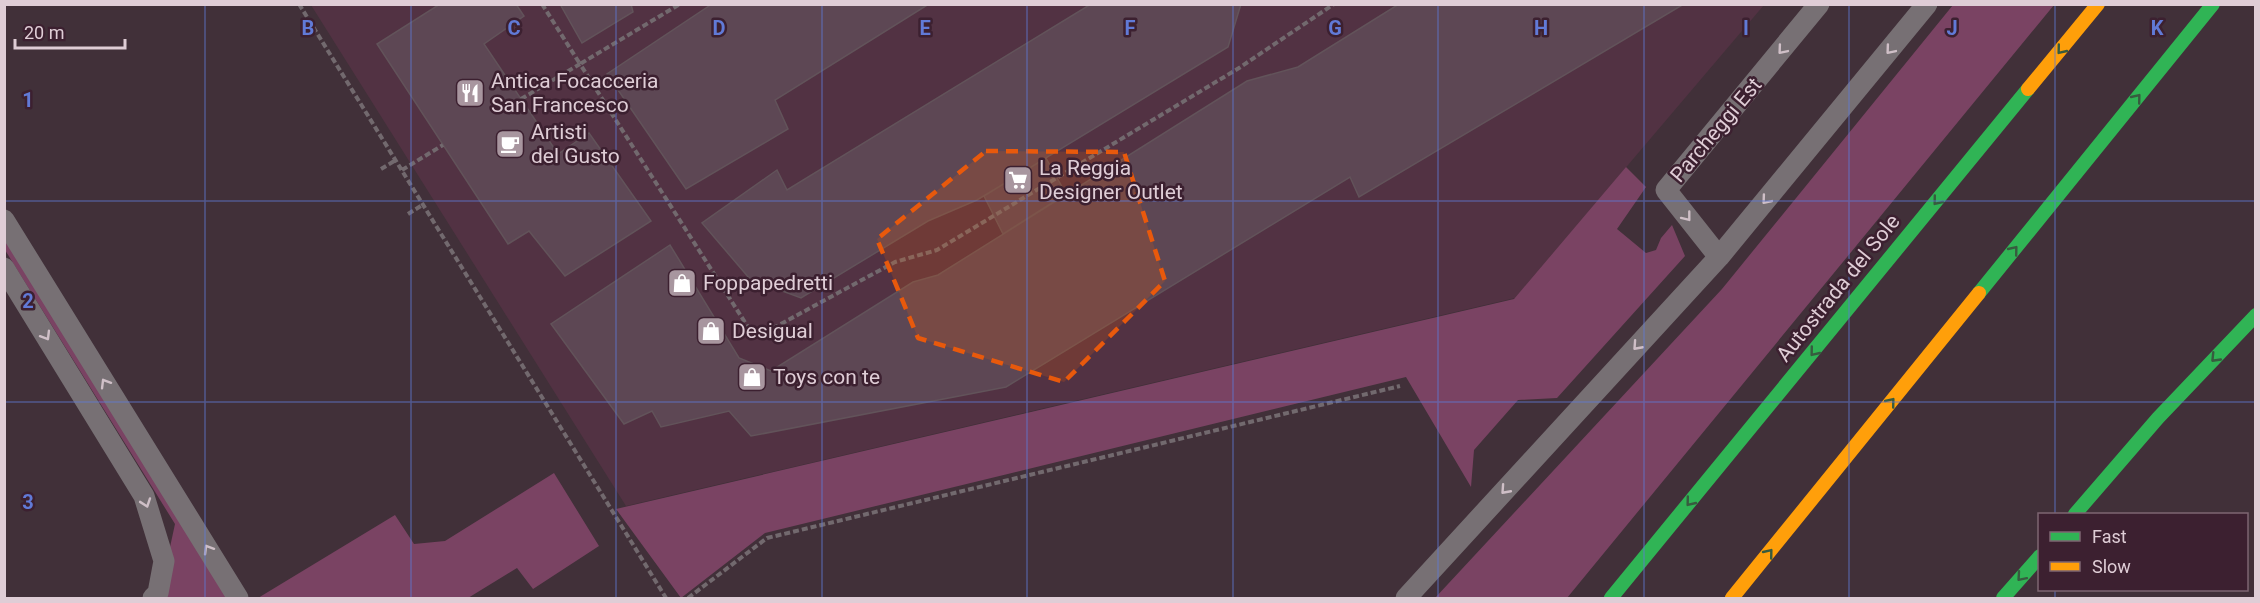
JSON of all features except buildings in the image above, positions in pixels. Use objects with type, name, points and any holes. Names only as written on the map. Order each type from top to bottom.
[{"type":"main road","name":"Autostrada del Sole","points":[[1611,598],[2098,4]]},
{"type":"main road","points":[[1732,598],[2213,4]]},
{"type":"main road","points":[[2076,513],[2158,418],[2256,315]]},
{"type":"main road","points":[[2004,598],[2038,558]]},
{"type":"lane","name":"Parcheggi Est","points":[[1719,257],[1666,190],[1819,4]]},
{"type":"lane","points":[[1406,598],[1719,257],[1927,4]]},
{"type":"lane","points":[[4,220],[238,598]]},
{"type":"lane","points":[[4,268],[144,496],[164,561],[158,593],[153,598]]},
{"type":"path","points":[[299,4],[666,598]]},
{"type":"path","points":[[542,4],[755,338],[895,262],[937,250],[1239,68],[1334,4]]},
{"type":"path","points":[[520,99],[680,4]]},
{"type":"path","points":[[402,170],[443,145]]},
{"type":"path","points":[[381,170],[396,160]]},
{"type":"path","points":[[408,214],[424,204]]},
{"type":"path","points":[[688,598],[767,538],[1400,386]]},
{"type":"highlighted area","points":[[986,151],[1124,152],[1165,281],[1064,382],[918,338],[877,239]]},
{"type":"shaded area","name":"La Reggia Designer Outlet","points":[[311,5],[1764,5],[1515,298],[626,506]]},
{"type":"shaded area","points":[[1953,5],[2054,5],[1567,598],[1435,598],[1722,289]]},
{"type":"shaded area","points":[[1626,167],[1646,187],[1617,229],[1646,253],[1656,250],[1661,238],[1672,225],[1685,256],[1557,398],[1518,400],[1474,450],[1471,487],[1406,377],[765,533],[681,598],[616,509],[1514,299]]},
{"type":"shaded area","points":[[4,235],[227,598],[159,598],[175,524],[5,250]]},
{"type":"shaded area","points":[[554,473],[599,546],[533,589],[517,568],[468,598],[258,598],[395,515],[414,544],[445,541]]},
{"type":"traffic: fast","points":[[1979,293],[2213,4]]},
{"type":"traffic: fast","points":[[1611,598],[2028,89]]},
{"type":"traffic: fast","points":[[2076,513],[2158,418],[2256,315]]},
{"type":"traffic: fast","points":[[2003,598],[2038,558]]},
{"type":"traffic: slow","points":[[2028,89],[2098,4]]},
{"type":"traffic: slow","points":[[1732,598],[1979,293]]},
{"type":"place","name":"Antica Focacceria San Francesco","points":[[470,93]]},
{"type":"place","name":"Artisti del Gusto","points":[[510,144]]},
{"type":"place","name":"La Reggia Designer Outlet","points":[[1018,180]]},
{"type":"place","name":"Foppapedretti","points":[[682,283]]},
{"type":"place","name":"Desigual","points":[[711,331]]},
{"type":"place","name":"Toys con te","points":[[752,377]]}]
